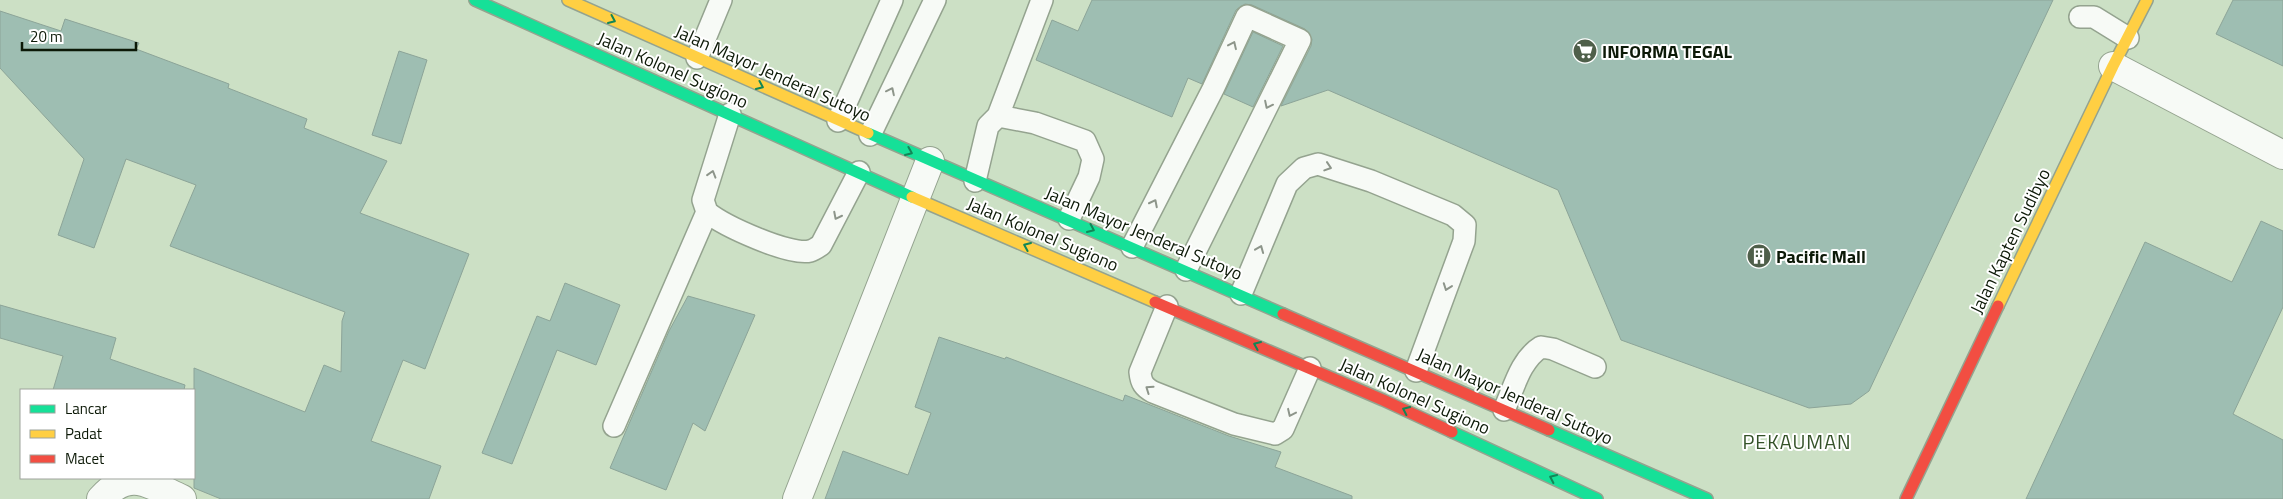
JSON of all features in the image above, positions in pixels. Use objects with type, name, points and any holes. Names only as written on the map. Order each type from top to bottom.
[{"type":"main road","name":"Jalan Kolonel Sugiono","points":[[475,0],[859,172],[915,199],[1310,368],[1597,499]]},
{"type":"main road","name":"Jalan Mayor Jenderal Sutoyo","points":[[568,0],[838,121],[975,181],[1069,219],[1707,499]]},
{"type":"main road","name":"Jalan Kapten Sudibyo","points":[[1906,499],[2113,66],[2147,0]]},
{"type":"street","points":[[2113,66],[2283,155]]},
{"type":"street","points":[[797,499],[930,161]]},
{"type":"street","points":[[101,499],[113,486],[129,480],[144,482],[182,499]]},
{"type":"lane","points":[[697,58],[720,0]]},
{"type":"lane","points":[[838,121],[892,0]]},
{"type":"lane","points":[[870,135],[935,0]]},
{"type":"lane","points":[[975,181],[988,126],[998,116],[1042,0]]},
{"type":"lane","points":[[1132,247],[1213,89],[1247,16],[1300,40],[1186,270]]},
{"type":"lane","points":[[2080,16],[2094,17],[2128,38]]},
{"type":"lane","points":[[730,114],[703,200],[708,212],[716,219],[739,230],[793,250],[810,251],[821,245],[859,172]]},
{"type":"lane","points":[[998,116],[1035,123],[1085,141],[1093,158],[1089,176],[1069,219]]},
{"type":"lane","points":[[1241,294],[1286,184],[1304,168],[1318,164],[1327,166],[1371,181],[1453,215],[1465,225],[1464,241],[1416,371]]},
{"type":"lane","points":[[614,426],[708,212]]},
{"type":"lane","points":[[1167,306],[1140,372],[1141,382],[1145,388],[1153,392],[1234,424],[1276,434],[1283,429],[1310,368]]},
{"type":"lane","points":[[1504,410],[1524,364],[1532,353],[1541,347],[1553,349],[1595,367]]},
{"type":"building","name":"Pacific Mall","points":[[1092,0],[2053,0],[1869,391],[1851,404],[1809,408],[1621,340],[1558,190],[1328,90],[1281,106],[1311,46],[1312,39],[1305,29],[1252,5],[1245,4],[1236,10],[1202,84],[1188,78],[1172,117],[1036,60],[1052,20],[1078,31]]},
{"type":"building","points":[[2233,0],[2283,0],[2283,66],[2216,34]]},
{"type":"building","points":[[0,11],[61,31],[65,19],[139,43],[136,49],[229,84],[228,88],[307,119],[304,128],[387,161],[360,213],[469,254],[425,369],[403,360],[371,441],[441,466],[429,499],[221,499],[194,488],[194,368],[305,412],[324,365],[341,372],[342,321],[345,312],[170,246],[196,185],[126,159],[94,248],[58,235],[84,159],[0,68]]},
{"type":"building","points":[[1253,32],[1283,46],[1253,107],[1224,94]]},
{"type":"building","points":[[399,51],[427,60],[401,144],[372,135]]},
{"type":"building","points":[[2261,221],[2283,231],[2283,307],[2233,414],[2283,440],[2283,499],[2026,499],[2145,242],[2232,282]]},
{"type":"building","points":[[565,283],[620,305],[596,365],[557,350],[512,464],[482,453],[537,316],[550,321]]},
{"type":"building","points":[[688,296],[755,315],[705,431],[693,423],[666,490],[610,468],[669,331]]},
{"type":"building","points":[[0,305],[116,338],[110,359],[185,385],[184,389],[53,389],[63,356],[0,338]]},
{"type":"building","points":[[939,337],[1005,359],[1006,357],[1123,401],[1125,395],[1229,436],[1281,452],[1275,467],[1352,496],[1352,499],[825,499],[843,451],[908,475],[931,413],[915,407]]},
{"type":"traffic: fast","points":[[475,0],[912,197]]},
{"type":"traffic: fast","points":[[868,133],[1283,314]]},
{"type":"traffic: fast","points":[[1549,430],[1707,499]]},
{"type":"traffic: fast","points":[[1452,432],[1597,499]]},
{"type":"traffic: slow","points":[[568,0],[868,133]]},
{"type":"traffic: slow","points":[[1998,306],[2113,66],[2147,0]]},
{"type":"traffic: slow","points":[[912,197],[1155,302]]},
{"type":"traffic: jam","points":[[1155,302],[1383,400],[1452,432]]},
{"type":"traffic: jam","points":[[1906,499],[1998,306]]},
{"type":"traffic: jam","points":[[1283,314],[1549,430]]},
{"type":"place","name":"INFORMA TEGAL","points":[[1585,51]]},
{"type":"place","name":"Pacific Mall","points":[[1759,256]]},
{"type":"district","name":"PEKAUMAN","points":[[1797,441]]}]
